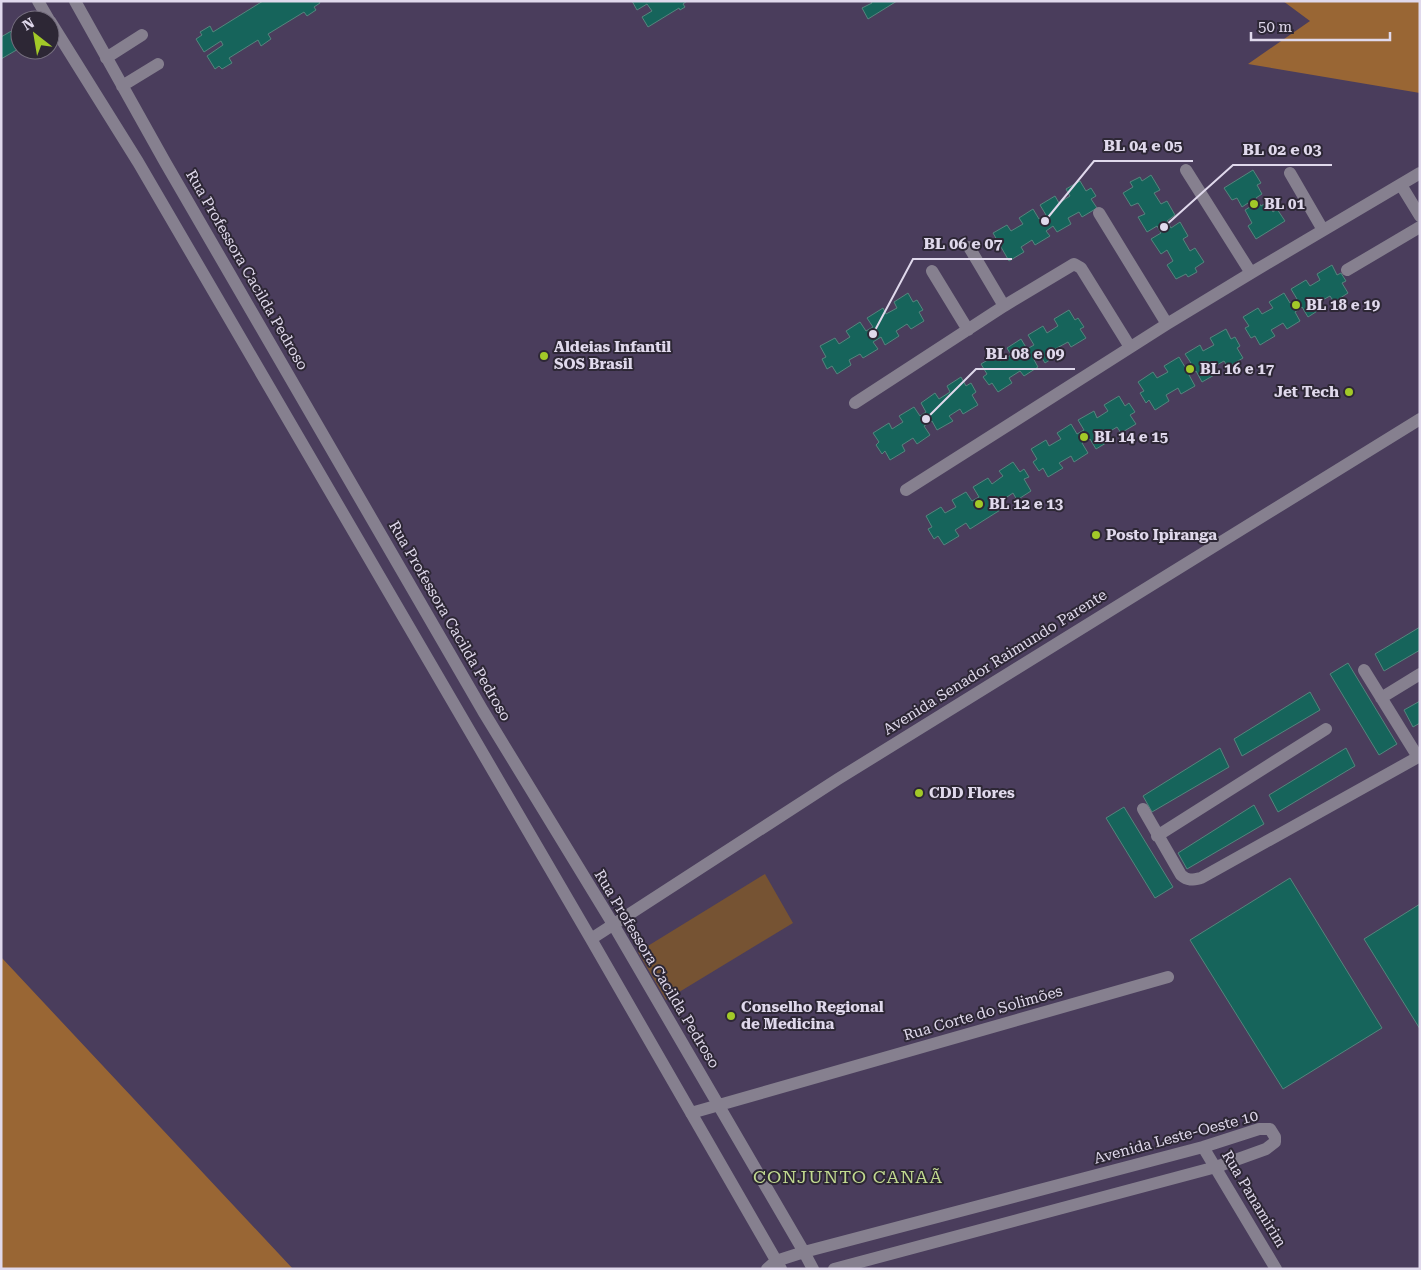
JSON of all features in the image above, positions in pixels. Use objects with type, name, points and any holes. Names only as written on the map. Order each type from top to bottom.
[{"type":"street","name":"Rua Professora Cacilda Pedroso","points":[[75,1],[122,86],[478,702],[613,924],[813,1269]]},
{"type":"street","points":[[60,36],[143,170],[591,939],[691,1113],[775,1266]]},
{"type":"street","points":[[106,58],[142,36]]},
{"type":"street","points":[[122,86],[158,64]]},
{"type":"street","points":[[1186,170],[1250,273]]},
{"type":"street","points":[[1290,173],[1323,230]]},
{"type":"street","points":[[906,490],[1167,324],[1420,173]]},
{"type":"street","points":[[1401,185],[1420,216]]},
{"type":"street","points":[[1099,213],[1167,324]]},
{"type":"street","points":[[1347,270],[1420,227]]},
{"type":"street","points":[[969,247],[1004,306]]},
{"type":"street","points":[[855,403],[1004,306],[1072,265],[1077,264],[1082,268],[1130,347]]},
{"type":"street","points":[[932,271],[968,330]]},
{"type":"street","name":"Avenida Senador Raimundo Parente","points":[[591,939],[838,778],[1420,419]]},
{"type":"street","points":[[1143,810],[1181,875],[1185,879],[1192,880],[1209,873],[1419,756],[1364,670]]},
{"type":"street","points":[[1381,698],[1420,674]]},
{"type":"street","points":[[1157,836],[1326,729]]},
{"type":"street","name":"Rua Corte do Solimões","points":[[691,1113],[1168,977]]},
{"type":"street","name":"Avenida Leste-Oeste 10","points":[[775,1266],[804,1252],[1203,1147],[1259,1129],[1270,1130],[1275,1137],[1275,1142],[1266,1150],[1216,1167],[834,1269]]},
{"type":"street","name":"Rua Panamirim","points":[[1203,1147],[1276,1269]]},
{"type":"shaded area","points":[[1283,1],[1420,1],[1420,93],[1248,64],[1310,21]]},
{"type":"shaded area","points":[[765,874],[793,923],[666,1000],[638,952]]},
{"type":"shaded area","points":[[1,957],[293,1269],[1,1269]]},
{"type":"building","points":[[263,1],[319,1],[320,3],[314,7],[316,10],[307,16],[304,12],[268,34],[271,39],[261,46],[258,40],[229,58],[232,63],[222,69],[219,66],[215,69],[207,56],[223,45],[221,41],[204,52],[196,39],[202,35],[200,32],[210,26],[213,32]]},
{"type":"building","points":[[632,1],[687,1],[683,4],[685,7],[680,10],[679,8],[648,27],[642,17],[652,11],[647,4],[637,10]]},
{"type":"building","points":[[871,1],[897,1],[868,19],[862,8],[872,3]]},
{"type":"building","points":[[10,32],[10,54],[1,59],[1,37]]},
{"type":"building","name":"BL 01","points":[[1253,170],[1261,183],[1257,185],[1262,194],[1256,198],[1261,206],[1267,202],[1273,212],[1277,209],[1285,221],[1256,239],[1248,226],[1252,223],[1245,210],[1250,207],[1248,203],[1242,207],[1237,198],[1232,200],[1224,188]]},
{"type":"building","points":[[1151,175],[1160,190],[1154,193],[1161,204],[1167,201],[1175,215],[1167,221],[1171,228],[1180,222],[1188,236],[1183,239],[1190,251],[1195,248],[1204,262],[1195,268],[1197,272],[1188,277],[1186,274],[1176,279],[1167,265],[1173,261],[1167,250],[1161,254],[1151,239],[1161,233],[1157,226],[1147,232],[1138,217],[1145,214],[1138,203],[1131,206],[1123,193],[1133,187],[1130,182],[1140,177],[1142,181]]},
{"type":"building","points":[[1080,181],[1086,191],[1091,188],[1096,196],[1091,199],[1097,208],[1082,217],[1079,212],[1068,218],[1071,224],[1057,232],[1053,226],[1046,231],[1050,236],[1035,245],[1032,240],[1021,247],[1024,252],[1009,261],[993,233],[1007,225],[1011,231],[1023,224],[1019,218],[1033,209],[1039,219],[1046,215],[1040,205],[1055,196],[1059,203],[1070,196],[1066,189]]},
{"type":"building","name":"BL 18 e 19","points":[[1332,265],[1337,275],[1341,273],[1346,281],[1342,283],[1348,293],[1334,302],[1330,296],[1319,302],[1322,308],[1308,317],[1302,307],[1295,312],[1300,321],[1287,329],[1283,323],[1271,330],[1275,336],[1260,345],[1255,336],[1251,338],[1245,328],[1249,326],[1243,317],[1258,308],[1262,314],[1273,308],[1269,302],[1284,293],[1290,303],[1297,299],[1291,289],[1306,280],[1310,286],[1320,280],[1317,274]]},
{"type":"building","points":[[908,293],[913,302],[917,300],[923,310],[919,312],[924,321],[911,329],[907,324],[896,331],[899,336],[885,345],[881,337],[873,342],[878,349],[863,358],[860,354],[849,360],[851,365],[837,374],[832,366],[827,369],[822,359],[826,357],[820,346],[835,338],[839,344],[850,337],[846,331],[860,322],[866,331],[873,327],[867,318],[883,308],[886,314],[897,308],[894,302]]},
{"type":"building","points":[[1069,310],[1075,320],[1078,318],[1084,327],[1080,329],[1086,338],[1071,347],[1068,342],[1055,349],[1059,354],[1045,363],[1040,355],[1033,358],[1038,367],[1024,376],[1020,371],[1009,378],[1012,383],[998,392],[992,383],[989,385],[983,377],[987,374],[981,364],[996,355],[1000,361],[1011,355],[1007,348],[1021,339],[1027,349],[1034,345],[1028,335],[1043,326],[1047,333],[1058,326],[1054,319]]},
{"type":"building","name":"BL 16 e 17","points":[[1226,329],[1231,339],[1235,337],[1240,346],[1237,348],[1243,358],[1228,367],[1224,361],[1213,367],[1216,374],[1202,382],[1196,371],[1189,375],[1195,386],[1181,394],[1178,388],[1166,395],[1169,401],[1155,410],[1149,400],[1146,403],[1140,393],[1144,391],[1138,382],[1153,372],[1157,378],[1168,372],[1164,366],[1179,357],[1185,367],[1191,363],[1185,354],[1200,345],[1203,351],[1214,345],[1210,338]]},
{"type":"building","points":[[961,377],[966,386],[971,383],[976,392],[972,395],[978,405],[963,414],[960,409],[949,416],[953,421],[937,430],[932,421],[924,426],[930,435],[917,444],[913,438],[902,445],[905,451],[890,460],[885,451],[882,454],[876,445],[879,442],[873,433],[889,423],[892,429],[903,422],[899,416],[914,407],[920,416],[926,412],[921,403],[935,393],[939,399],[950,392],[947,386]]},
{"type":"building","name":"BL 14 e 15","points":[[1119,396],[1125,406],[1129,403],[1135,412],[1130,415],[1136,424],[1121,433],[1117,427],[1107,433],[1111,440],[1096,449],[1090,439],[1082,443],[1088,453],[1074,462],[1071,456],[1059,463],[1063,468],[1048,477],[1043,468],[1039,471],[1033,462],[1037,459],[1031,449],[1046,440],[1049,446],[1061,439],[1057,433],[1071,424],[1077,434],[1084,430],[1078,420],[1094,411],[1097,418],[1108,411],[1104,405]]},
{"type":"building","name":"BL 12 e 13","points":[[1013,462],[1020,472],[1024,469],[1029,477],[1024,479],[1031,491],[1017,500],[1013,493],[1001,501],[1005,507],[970,529],[966,523],[955,530],[959,536],[944,545],[938,536],[934,539],[928,529],[932,527],[926,516],[941,507],[945,513],[956,507],[952,500],[966,492],[972,501],[979,497],[973,487],[988,478],[992,484],[1003,476],[999,471]]},
{"type":"building","points":[[1420,627],[1420,650],[1384,671],[1375,654]]},
{"type":"building","points":[[1348,663],[1397,744],[1379,755],[1330,674]]},
{"type":"building","points":[[1310,692],[1320,710],[1242,756],[1234,739]]},
{"type":"building","points":[[1420,701],[1420,723],[1413,727],[1404,710]]},
{"type":"building","points":[[1220,748],[1229,767],[1152,812],[1143,796]]},
{"type":"building","points":[[1346,748],[1355,766],[1278,812],[1269,795]]},
{"type":"building","points":[[1254,805],[1264,824],[1187,869],[1178,853]]},
{"type":"building","points":[[1124,807],[1173,887],[1155,898],[1106,818]]},
{"type":"building","points":[[1290,878],[1382,1028],[1283,1089],[1190,940]]},
{"type":"building","points":[[1420,904],[1420,1029],[1364,939]]},
{"type":"place","name":"BL 01","points":[[1254,204]]},
{"type":"place","name":"BL 04 e 05","points":[[1045,221]]},
{"type":"place","name":"BL 02 e 03","points":[[1164,227]]},
{"type":"place","name":"BL 18 e 19","points":[[1296,305]]},
{"type":"place","name":"BL 06 e 07","points":[[873,334]]},
{"type":"place","name":"Aldeias Infantil SOS Brasil","points":[[544,356]]},
{"type":"place","name":"BL 16 e 17","points":[[1190,369]]},
{"type":"place","name":"Jet Tech","points":[[1349,392]]},
{"type":"place","name":"BL 08 e 09","points":[[926,419]]},
{"type":"place","name":"BL 14 e 15","points":[[1084,437]]},
{"type":"place","name":"BL 12 e 13","points":[[979,504]]},
{"type":"place","name":"Posto Ipiranga","points":[[1096,535]]},
{"type":"place","name":"CDD Flores","points":[[919,793]]},
{"type":"place","name":"Conselho Regional de Medicina","points":[[731,1016]]},
{"type":"district","name":"CONJUNTO CANAÃ","points":[[848,1176]]}]
